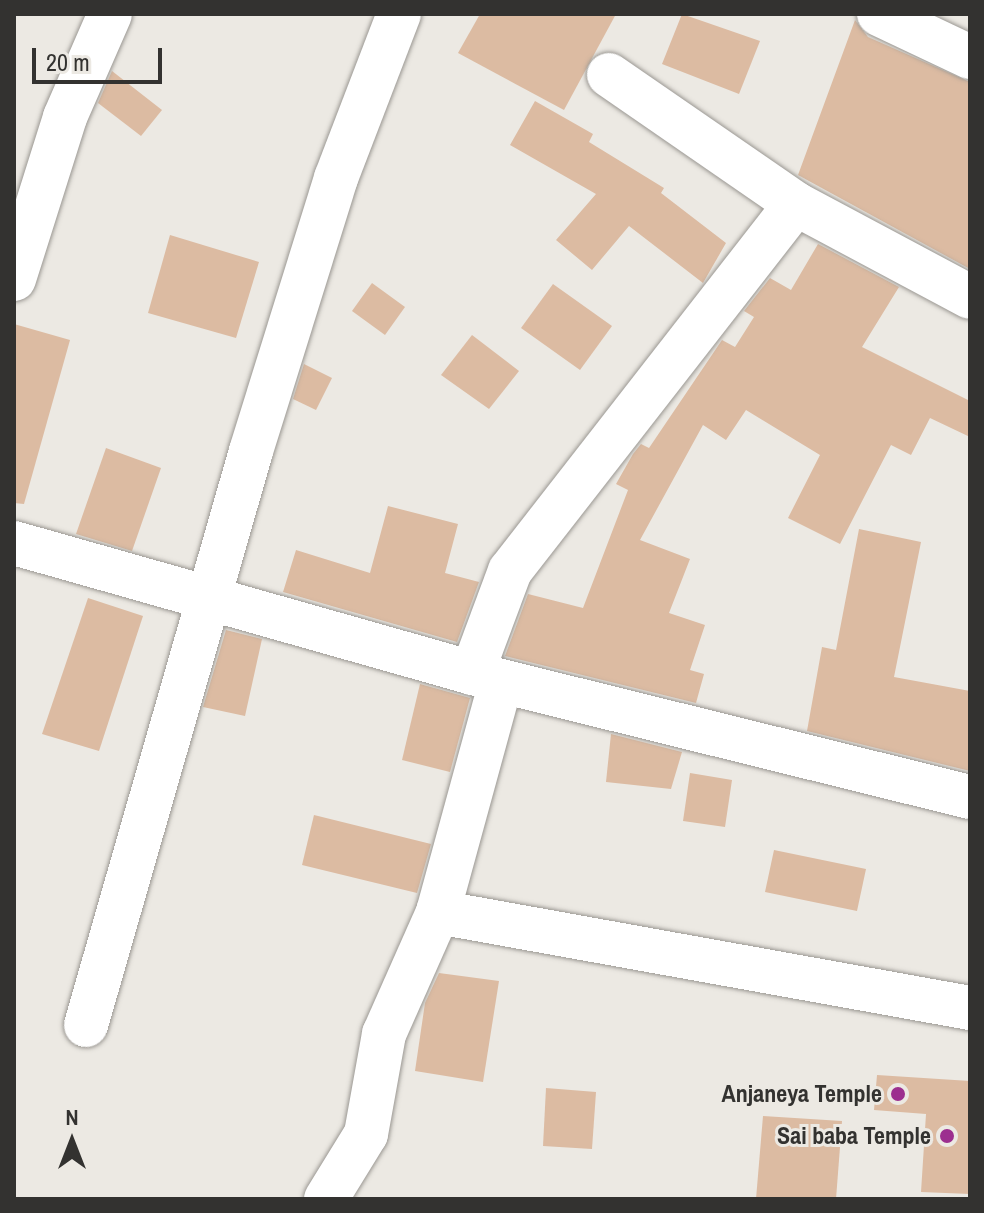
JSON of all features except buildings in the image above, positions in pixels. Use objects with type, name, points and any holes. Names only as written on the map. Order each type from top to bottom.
[{"type":"street","points":[[14,279],[65,117],[110,14]]},
{"type":"street","points":[[86,1025],[209,598],[336,178],[399,14]]},
{"type":"street","points":[[879,14],[970,57]]},
{"type":"street","points":[[609,75],[796,204],[970,297]]},
{"type":"street","points":[[326,1199],[366,1134],[392,1010],[438,912],[510,571],[796,204]]},
{"type":"street","points":[[14,543],[487,677],[970,797]]},
{"type":"street","points":[[438,912],[970,1008]]},
{"type":"place","name":"Anjaneya Temple","points":[[898,1094]]},
{"type":"place","name":"Sai baba Temple","points":[[947,1136]]}]
